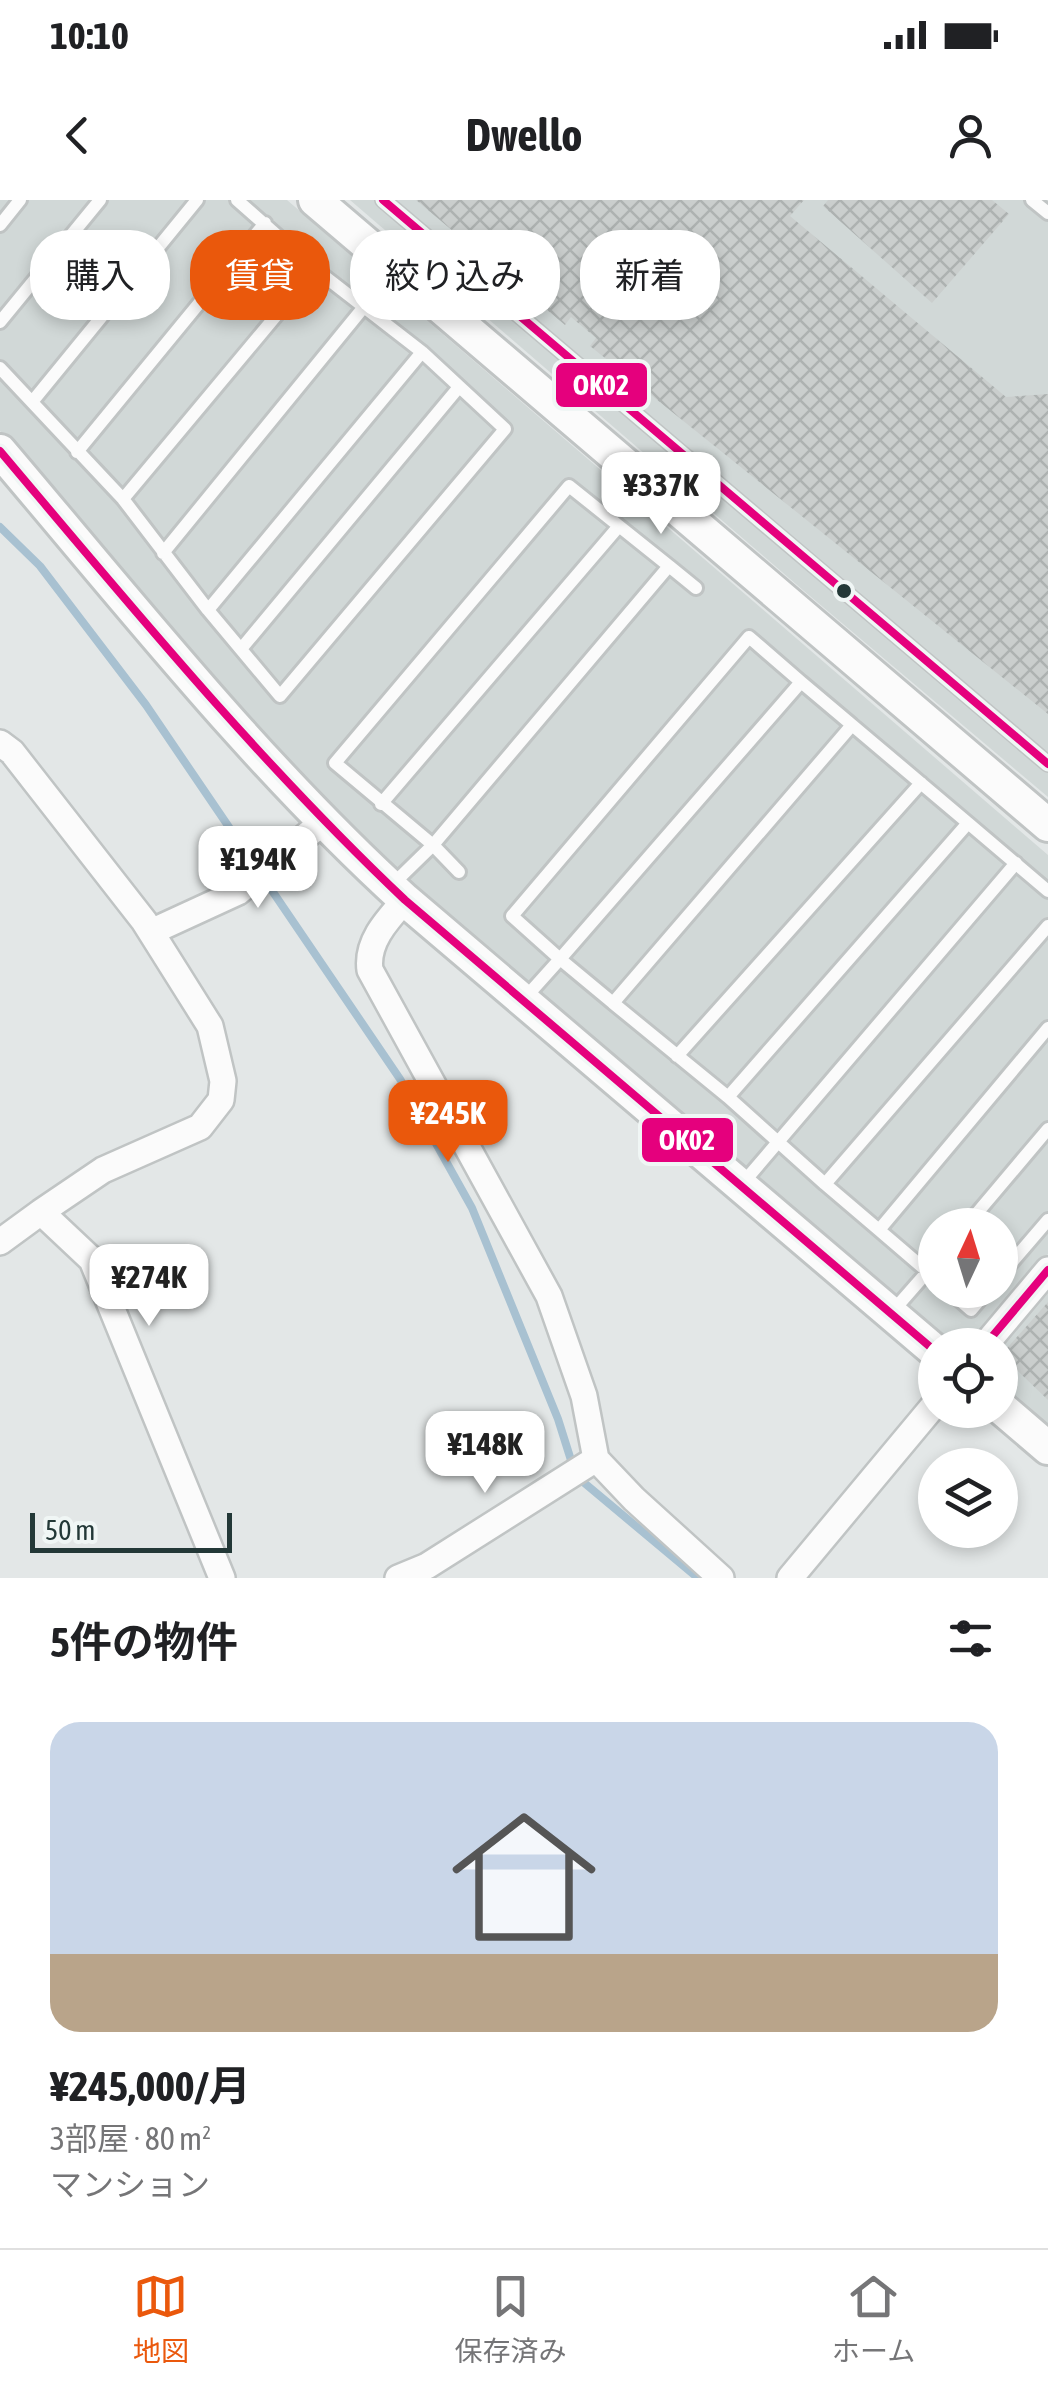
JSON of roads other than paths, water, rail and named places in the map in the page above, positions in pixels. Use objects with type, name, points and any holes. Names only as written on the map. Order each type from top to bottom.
[{"type":"street","points":[[314,200],[1048,825]]},
{"type":"street","points":[[0,451],[322,822],[398,893],[918,1337]]},
{"type":"street","points":[[0,743],[12,752],[151,932],[210,1026],[223,1081],[221,1100],[200,1127],[103,1170],[0,1242]]},
{"type":"street","points":[[151,932],[238,892],[322,822]]},
{"type":"street","points":[[398,893],[368,954],[370,970],[549,1296],[584,1396],[596,1458],[634,1499],[721,1578]]},
{"type":"street","points":[[41,1212],[92,1260],[222,1578]]},
{"type":"street","points":[[999,1328],[1048,1270]]},
{"type":"street","points":[[1018,1422],[1048,1448]]},
{"type":"street","points":[[790,1578],[918,1424]]},
{"type":"street","points":[[398,1578],[427,1566],[596,1458]]},
{"type":"lane","points":[[0,224],[20,200]]},
{"type":"lane","points":[[0,322],[100,200]]},
{"type":"lane","points":[[32,402],[197,200]]},
{"type":"lane","points":[[237,200],[273,230]]},
{"type":"lane","points":[[383,200],[1048,764]]},
{"type":"lane","points":[[1032,200],[1048,214]]},
{"type":"lane","points":[[77,452],[266,223]]},
{"type":"lane","points":[[330,282],[350,298]]},
{"type":"lane","points":[[123,499],[273,320]]},
{"type":"lane","points":[[163,552],[353,320]]},
{"type":"lane","points":[[0,368],[123,499],[280,696],[505,430],[422,352],[379,320]]},
{"type":"lane","points":[[208,610],[422,352]]},
{"type":"lane","points":[[241,649],[459,387]]},
{"type":"lane","points":[[459,872],[433,845],[335,763],[568,486],[696,588]]},
{"type":"lane","points":[[381,804],[619,526]]},
{"type":"lane","points":[[398,893],[433,845],[670,566]]},
{"type":"lane","points":[[918,1260],[512,916],[749,637],[1048,891]]},
{"type":"lane","points":[[523,1000],[802,682]]},
{"type":"lane","points":[[613,1004],[852,724]]},
{"type":"lane","points":[[677,1056],[921,783]]},
{"type":"lane","points":[[728,1097],[968,823]]},
{"type":"lane","points":[[741,1185],[1016,864]]},
{"type":"lane","points":[[825,1184],[1048,926]]},
{"type":"lane","points":[[879,1230],[1048,1028]]},
{"type":"lane","points":[[981,1208],[1048,1129]]},
{"type":"lane","points":[[1018,1255],[1048,1220]]},
{"type":"lane","points":[[892,1313],[918,1286]]},
{"type":"waterway","points":[[0,527],[40,566],[146,705],[400,1079],[472,1208],[558,1419],[576,1476],[698,1578]]}]
